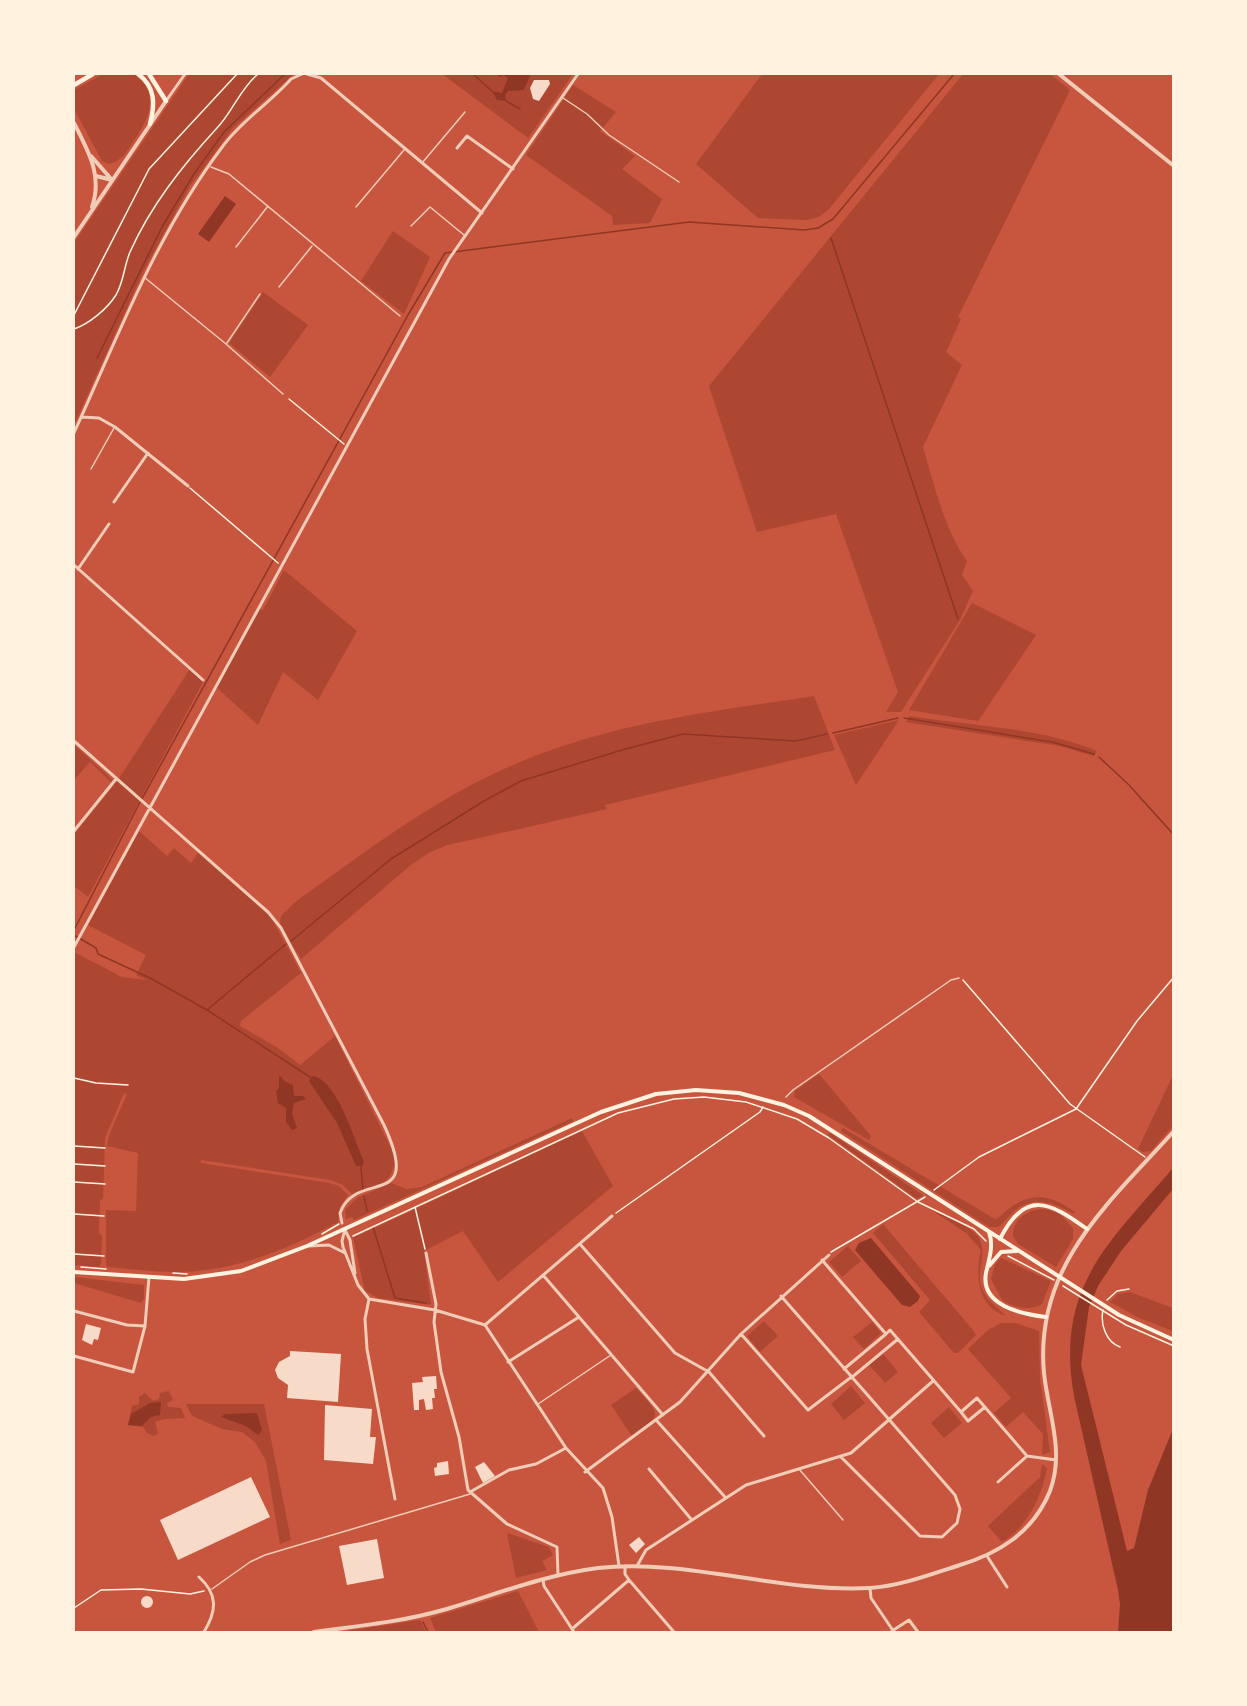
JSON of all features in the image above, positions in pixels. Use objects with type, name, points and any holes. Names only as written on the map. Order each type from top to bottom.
[{"type":"main road","points":[[74,85],[93,74]]},
{"type":"main road","points":[[138,74],[145,78],[154,98],[150,124]]},
{"type":"main road","points":[[149,74],[166,101]]},
{"type":"main road","points":[[154,98],[166,101]]},
{"type":"main road","points":[[74,1272],[184,1279],[223,1275],[260,1265],[307,1246],[618,1105],[656,1094],[696,1090],[740,1093],[796,1110],[829,1128],[927,1191],[1046,1268],[1107,1311],[1173,1340]]},
{"type":"main road","points":[[1000,1239],[1015,1215],[1037,1204],[1059,1209],[1087,1229]]},
{"type":"main road","points":[[988,1231],[992,1246],[986,1281],[997,1301],[1010,1310],[1046,1317]]},
{"type":"main road","points":[[988,1266],[1001,1252],[1018,1251]]},
{"type":"street","points":[[74,237],[185,74]]},
{"type":"street","points":[[74,433],[143,277],[174,216],[208,166],[241,124],[272,100],[291,79],[302,74]]},
{"type":"street","points":[[308,74],[321,78],[482,213]]},
{"type":"street","points":[[74,947],[410,326],[457,247],[579,74]]},
{"type":"street","points":[[1059,74],[1173,166]]},
{"type":"street","points":[[74,123],[90,154],[96,175],[95,195],[89,213]]},
{"type":"street","points":[[457,148],[467,136],[513,169]]},
{"type":"street","points":[[90,154],[112,180]]},
{"type":"street","points":[[96,175],[112,180]]},
{"type":"street","points":[[81,417],[99,418],[115,427],[188,486]]},
{"type":"street","points":[[114,502],[148,453]]},
{"type":"street","points":[[78,569],[109,525]]},
{"type":"street","points":[[74,565],[203,680]]},
{"type":"street","points":[[74,741],[275,918],[384,1125],[397,1155],[397,1168],[392,1179],[345,1204],[340,1213],[342,1223]]},
{"type":"street","points":[[74,831],[116,779]]},
{"type":"street","points":[[314,1632],[423,1615],[558,1575],[619,1566],[637,1566],[746,1580],[870,1588],[906,1582],[987,1556],[1015,1539],[1036,1516],[1049,1492],[1056,1460],[1054,1430],[1044,1373],[1046,1317],[1061,1271],[1087,1229],[1173,1131]]},
{"type":"street","points":[[485,1325],[612,1216]]},
{"type":"street","points":[[345,1229],[349,1238],[356,1280]]},
{"type":"street","points":[[345,1229],[342,1241],[345,1253],[356,1280],[369,1299],[365,1319],[367,1349],[395,1499]]},
{"type":"street","points":[[580,1244],[675,1353],[709,1372],[764,1436]]},
{"type":"street","points":[[307,1246],[329,1245],[345,1253]]},
{"type":"street","points":[[426,1253],[435,1310],[434,1322],[441,1372],[459,1437],[470,1493],[507,1524],[557,1547],[558,1575]]},
{"type":"street","points":[[585,1472],[663,1416],[709,1372],[741,1334],[829,1255]]},
{"type":"street","points":[[822,1260],[886,1334]]},
{"type":"street","points":[[543,1275],[663,1416]]},
{"type":"street","points":[[74,1356],[133,1372],[145,1326],[149,1277]]},
{"type":"street","points":[[781,1296],[958,1501],[957,1523],[948,1534],[934,1538],[920,1536],[841,1457]]},
{"type":"street","points":[[369,1299],[435,1310],[485,1325],[507,1362],[566,1448],[585,1472],[603,1488],[610,1507],[619,1566]]},
{"type":"street","points":[[74,1311],[127,1325],[145,1326]]},
{"type":"street","points":[[507,1362],[579,1317]]},
{"type":"street","points":[[844,1369],[890,1330],[968,1421],[985,1407]]},
{"type":"street","points":[[741,1334],[808,1410],[898,1339]]},
{"type":"street","points":[[637,1566],[646,1550],[746,1485],[841,1457],[860,1448],[933,1381]]},
{"type":"street","points":[[961,1412],[977,1398],[1027,1456],[1056,1460]]},
{"type":"street","points":[[657,1421],[725,1497]]},
{"type":"street","points":[[470,1493],[509,1470],[536,1464],[566,1448]]},
{"type":"street","points":[[998,1482],[1027,1456]]},
{"type":"street","points":[[649,1469],[691,1519]]},
{"type":"street","points":[[987,1556],[1007,1587]]},
{"type":"street","points":[[625,1566],[625,1574],[629,1580],[674,1632]]},
{"type":"street","points":[[199,1577],[211,1589],[213,1609],[204,1632]]},
{"type":"street","points":[[543,1579],[544,1586],[573,1631],[629,1580]]},
{"type":"street","points":[[870,1588],[871,1598],[893,1632],[909,1620],[918,1632]]},
{"type":"lane","points":[[562,97],[587,114],[609,135],[679,182]]},
{"type":"lane","points":[[421,163],[465,112]]},
{"type":"lane","points":[[356,207],[404,149]]},
{"type":"lane","points":[[208,166],[229,174],[400,316]]},
{"type":"lane","points":[[236,247],[268,206]]},
{"type":"lane","points":[[411,226],[430,207],[465,236]]},
{"type":"lane","points":[[279,287],[313,245]]},
{"type":"lane","points":[[143,277],[226,344],[283,394]]},
{"type":"lane","points":[[226,344],[260,294]]},
{"type":"lane","points":[[91,469],[115,427]]},
{"type":"lane","points":[[786,1097],[900,1015],[951,980],[959,978]]},
{"type":"lane","points":[[342,1223],[345,1229]]},
{"type":"lane","points":[[536,1405],[612,1355]]},
{"type":"lane","points":[[799,1468],[843,1520]]},
{"type":"lane","points":[[211,1589],[250,1562],[266,1555],[470,1493]]},
{"type":"path","points":[[74,315],[149,169],[237,74]]},
{"type":"path","points":[[74,329],[101,312],[115,297],[123,279],[129,253],[156,204],[187,160],[217,128],[244,86],[258,74]]},
{"type":"path","points":[[289,399],[343,444]]},
{"type":"path","points":[[188,486],[278,563]]},
{"type":"path","points":[[829,1255],[854,1237],[918,1202],[978,1157],[1076,1109],[1143,1013],[1173,977]]},
{"type":"path","points":[[959,978],[973,989],[1076,1109],[1148,1159]]},
{"type":"path","points":[[74,1078],[96,1083],[128,1085]]},
{"type":"path","points":[[349,1238],[633,1108],[674,1099],[704,1097],[730,1099],[763,1106],[815,1129],[918,1202],[974,1229],[992,1246]]},
{"type":"path","points":[[612,1216],[760,1112],[763,1106]]},
{"type":"path","points":[[74,1146],[105,1148]]},
{"type":"path","points":[[74,1164],[105,1166]]},
{"type":"path","points":[[74,1182],[105,1184]]},
{"type":"path","points":[[415,1206],[426,1253]]},
{"type":"path","points":[[74,1214],[104,1216]]},
{"type":"path","points":[[317,1236],[342,1223]]},
{"type":"path","points":[[1001,1252],[1041,1272],[1145,1334],[1173,1346]]},
{"type":"path","points":[[74,1254],[104,1256]]},
{"type":"path","points":[[77,1267],[112,1270]]},
{"type":"path","points":[[167,1273],[195,1274]]},
{"type":"path","points":[[1110,1296],[1129,1289]]},
{"type":"path","points":[[1102,1321],[1112,1342],[1120,1347]]},
{"type":"path","points":[[74,1608],[101,1590],[141,1589],[190,1594],[211,1589]]},
{"type":"shaded area","points":[[103,74],[135,75],[148,90],[150,99],[147,116],[138,134],[123,156],[109,164],[102,161],[74,109],[74,90]]},
{"type":"shaded area","points":[[189,74],[294,74],[233,128],[190,186],[145,268],[74,425],[74,243]]},
{"type":"shaded area","points":[[442,74],[573,74],[528,138]]},
{"type":"shaded area","points":[[497,74],[529,74],[530,76],[524,90],[508,91],[505,95],[506,101],[497,100],[492,91],[502,93],[508,78]]},
{"type":"shaded area","points":[[762,74],[939,74],[829,209],[819,217],[806,220],[758,218],[696,164]]},
{"type":"shaded area","points":[[963,74],[1050,74],[1070,90],[958,317],[961,319],[946,352],[962,365],[923,447],[946,521],[967,561],[962,575],[973,591],[960,620],[901,712],[886,712],[898,692],[836,514],[757,532],[709,386]]},
{"type":"shaded area","points":[[573,85],[616,112],[600,131],[635,156],[622,169],[662,199],[650,223],[613,225],[612,216],[526,155]]},
{"type":"shaded area","points":[[225,196],[236,204],[209,242],[198,234]]},
{"type":"shaded area","points":[[393,231],[430,257],[404,314],[361,281]]},
{"type":"shaded area","points":[[263,292],[308,325],[270,377],[229,343]]},
{"type":"shaded area","points":[[284,570],[357,631],[318,700],[283,672],[258,725],[217,688],[259,609],[263,610]]},
{"type":"shaded area","points":[[972,603],[1036,635],[978,721],[909,710]]},
{"type":"shaded area","points":[[190,669],[203,682],[88,897],[74,886],[74,834],[114,785],[90,762],[74,780],[74,745],[116,783]]},
{"type":"shaded area","points":[[814,696],[835,750],[605,805],[607,809],[448,845],[430,852],[412,864],[301,959],[280,924],[281,916],[294,903],[405,824],[463,789],[525,760],[595,736],[667,719]]},
{"type":"shaded area","points":[[909,716],[1029,732],[1097,751],[1094,756],[1060,746],[906,722]]},
{"type":"shaded area","points":[[899,720],[856,785],[834,735]]},
{"type":"shaded area","points":[[139,831],[167,856],[174,848],[191,863],[198,853],[271,917],[301,973],[241,1021],[240,1026],[278,1048],[300,1065],[335,1036],[395,1156],[388,1179],[376,1188],[352,1194],[343,1185],[330,1180],[201,1160],[201,1163],[330,1183],[339,1186],[348,1195],[340,1207],[338,1222],[280,1250],[220,1268],[168,1272],[106,1265],[106,1210],[136,1211],[138,1153],[107,1146],[109,1135],[127,1094],[124,1093],[105,1138],[103,1199],[100,1200],[101,1264],[99,1267],[74,1265],[74,952],[122,977],[147,980],[136,975],[146,955],[88,925]]},
{"type":"shaded area","points":[[819,1074],[871,1136],[869,1140],[794,1097],[795,1091]]},
{"type":"shaded area","points":[[1173,1075],[1173,1126],[1151,1151],[1143,1152],[1138,1149]]},
{"type":"shaded area","points":[[281,1076],[284,1081],[293,1085],[294,1096],[303,1096],[306,1099],[294,1103],[292,1114],[297,1128],[292,1130],[286,1122],[286,1108],[278,1103],[276,1091],[279,1088],[279,1077]]},
{"type":"shaded area","points":[[313,1076],[322,1080],[337,1099],[364,1162],[362,1166],[356,1166],[337,1123],[309,1081]]},
{"type":"shaded area","points":[[572,1118],[573,1121],[354,1220],[352,1217],[346,1219],[345,1210],[357,1198],[391,1183],[407,1189],[422,1187]]},
{"type":"shaded area","points":[[843,1128],[993,1218],[997,1219],[1016,1204],[1034,1197],[1053,1200],[1075,1212],[1074,1214],[1050,1203],[1027,1203],[1019,1207],[998,1227],[989,1227],[841,1131]]},
{"type":"shaded area","points":[[582,1131],[613,1186],[498,1282],[463,1231],[424,1251],[431,1305],[378,1298],[365,1291],[353,1238]]},
{"type":"shaded area","points":[[830,1133],[923,1195],[917,1199],[828,1135]]},
{"type":"shaded area","points":[[1173,1168],[1173,1189],[1121,1251],[1098,1286],[1089,1307],[1081,1365],[1127,1551],[1134,1548],[1148,1490],[1173,1429],[1173,1632],[1118,1632],[1120,1604],[1118,1590],[1074,1396],[1070,1358],[1072,1325],[1080,1296],[1092,1270],[1108,1245]]},
{"type":"shaded area","points":[[930,1209],[964,1225],[979,1238],[982,1251],[980,1282],[982,1289],[990,1301],[1006,1316],[996,1312],[989,1305],[980,1289],[978,1269],[981,1250],[966,1233]]},
{"type":"shaded area","points":[[1038,1209],[1059,1213],[1073,1228],[1073,1239],[1056,1267],[1018,1244],[1013,1236],[1015,1225],[1022,1216]]},
{"type":"shaded area","points":[[883,1224],[976,1335],[958,1353],[954,1353],[919,1312],[930,1300],[873,1233]]},
{"type":"shaded area","points":[[871,1238],[920,1296],[918,1301],[910,1307],[902,1305],[855,1250],[859,1243]]},
{"type":"shaded area","points":[[848,1246],[861,1261],[842,1277],[829,1262]]},
{"type":"shaded area","points":[[1001,1258],[1051,1281],[1042,1304],[1022,1308],[1002,1300],[991,1279],[995,1264]]},
{"type":"shaded area","points":[[74,1277],[144,1285],[144,1299],[141,1303],[74,1283]]},
{"type":"shaded area","points":[[1130,1292],[1173,1308],[1173,1331],[1139,1318],[1110,1302],[1118,1294]]},
{"type":"shaded area","points":[[764,1321],[778,1336],[760,1352],[747,1336]]},
{"type":"shaded area","points":[[872,1322],[881,1333],[864,1349],[853,1337]]},
{"type":"shaded area","points":[[1001,1323],[1015,1323],[1039,1331],[1040,1379],[1050,1452],[1042,1455],[1043,1434],[1023,1412],[1006,1427],[994,1413],[1011,1398],[968,1349],[988,1330]]},
{"type":"shaded area","points":[[883,1354],[898,1372],[885,1383],[869,1365]]},
{"type":"shaded area","points":[[851,1386],[865,1403],[844,1420],[831,1404]]},
{"type":"shaded area","points":[[636,1388],[650,1404],[655,1414],[649,1423],[632,1436],[611,1405]]},
{"type":"shaded area","points":[[169,1391],[173,1400],[167,1403],[168,1407],[181,1408],[185,1418],[155,1422],[158,1433],[154,1436],[147,1433],[143,1427],[128,1425],[132,1406],[139,1404],[139,1397],[145,1393],[153,1401],[159,1399],[160,1393]]},
{"type":"shaded area","points":[[161,1402],[160,1415],[151,1417],[142,1426],[128,1425],[131,1414],[150,1403]]},
{"type":"shaded area","points":[[186,1404],[264,1404],[291,1540],[280,1544],[266,1461],[255,1442],[242,1432],[222,1429],[192,1416]]},
{"type":"shaded area","points":[[949,1407],[962,1423],[944,1438],[931,1423]]},
{"type":"shaded area","points":[[257,1413],[262,1430],[258,1435],[246,1426],[221,1417],[225,1414]]},
{"type":"shaded area","points":[[1042,1464],[1047,1468],[1032,1510],[1019,1528],[1002,1542],[988,1526],[1040,1477]]},
{"type":"shaded area","points":[[507,1533],[549,1547],[553,1555],[542,1561],[547,1570],[516,1578]]},
{"type":"shaded area","points":[[518,1591],[539,1632],[436,1632],[430,1618]]},
{"type":"shaded area","points":[[420,1620],[426,1632],[340,1632]]},
{"type":"building","points":[[534,80],[549,80],[550,84],[539,101],[533,99],[530,88]]},
{"type":"building","points":[[86,1324],[101,1328],[98,1340],[94,1339],[92,1345],[82,1340]]},
{"type":"building","points":[[290,1351],[341,1354],[338,1402],[287,1398],[288,1385],[278,1378],[275,1370],[279,1362],[290,1356]]},
{"type":"building","points":[[436,1376],[437,1389],[434,1389],[435,1398],[432,1398],[433,1409],[426,1410],[424,1399],[419,1400],[419,1410],[414,1410],[412,1383],[423,1382],[422,1377]]},
{"type":"building","points":[[325,1405],[372,1409],[370,1437],[376,1437],[373,1464],[324,1460]]},
{"type":"building","points":[[448,1461],[449,1474],[435,1476],[434,1468],[437,1467],[437,1463]]},
{"type":"building","points":[[484,1462],[495,1476],[483,1483],[475,1467]]},
{"type":"building","points":[[251,1477],[270,1517],[178,1560],[160,1520]]},
{"type":"building","points":[[639,1537],[645,1544],[636,1553],[629,1545]]},
{"type":"building","points":[[377,1539],[384,1578],[347,1585],[339,1546]]},
{"type":"building","points":[[149,1596],[153,1602],[149,1608],[145,1608],[141,1600]]},
{"type":"waterway","points":[[97,358],[162,227],[194,174],[224,132],[285,74]]},
{"type":"waterway","points":[[473,74],[492,91]]},
{"type":"waterway","points":[[74,930],[138,806],[408,315],[445,253],[689,222],[804,230],[818,228],[833,219],[954,74]]},
{"type":"waterway","points":[[506,101],[520,109]]},
{"type":"waterway","points":[[831,238],[958,619]]},
{"type":"waterway","points":[[833,733],[898,718]]},
{"type":"waterway","points":[[904,718],[1052,742],[1094,754]]},
{"type":"waterway","points":[[291,941],[391,859],[484,801],[521,781],[683,734],[796,741],[827,734]]},
{"type":"waterway","points":[[1099,757],[1129,785],[1174,835]]},
{"type":"waterway","points":[[74,935],[96,948],[98,954],[150,978],[207,1010],[313,1079]]},
{"type":"waterway","points":[[207,1010],[286,944]]},
{"type":"waterway","points":[[361,1167],[363,1190]]},
{"type":"waterway","points":[[364,1196],[367,1211]]},
{"type":"waterway","points":[[373,1227],[395,1298],[426,1303]]},
{"type":"waterway","points":[[423,1622],[428,1632]]}]
